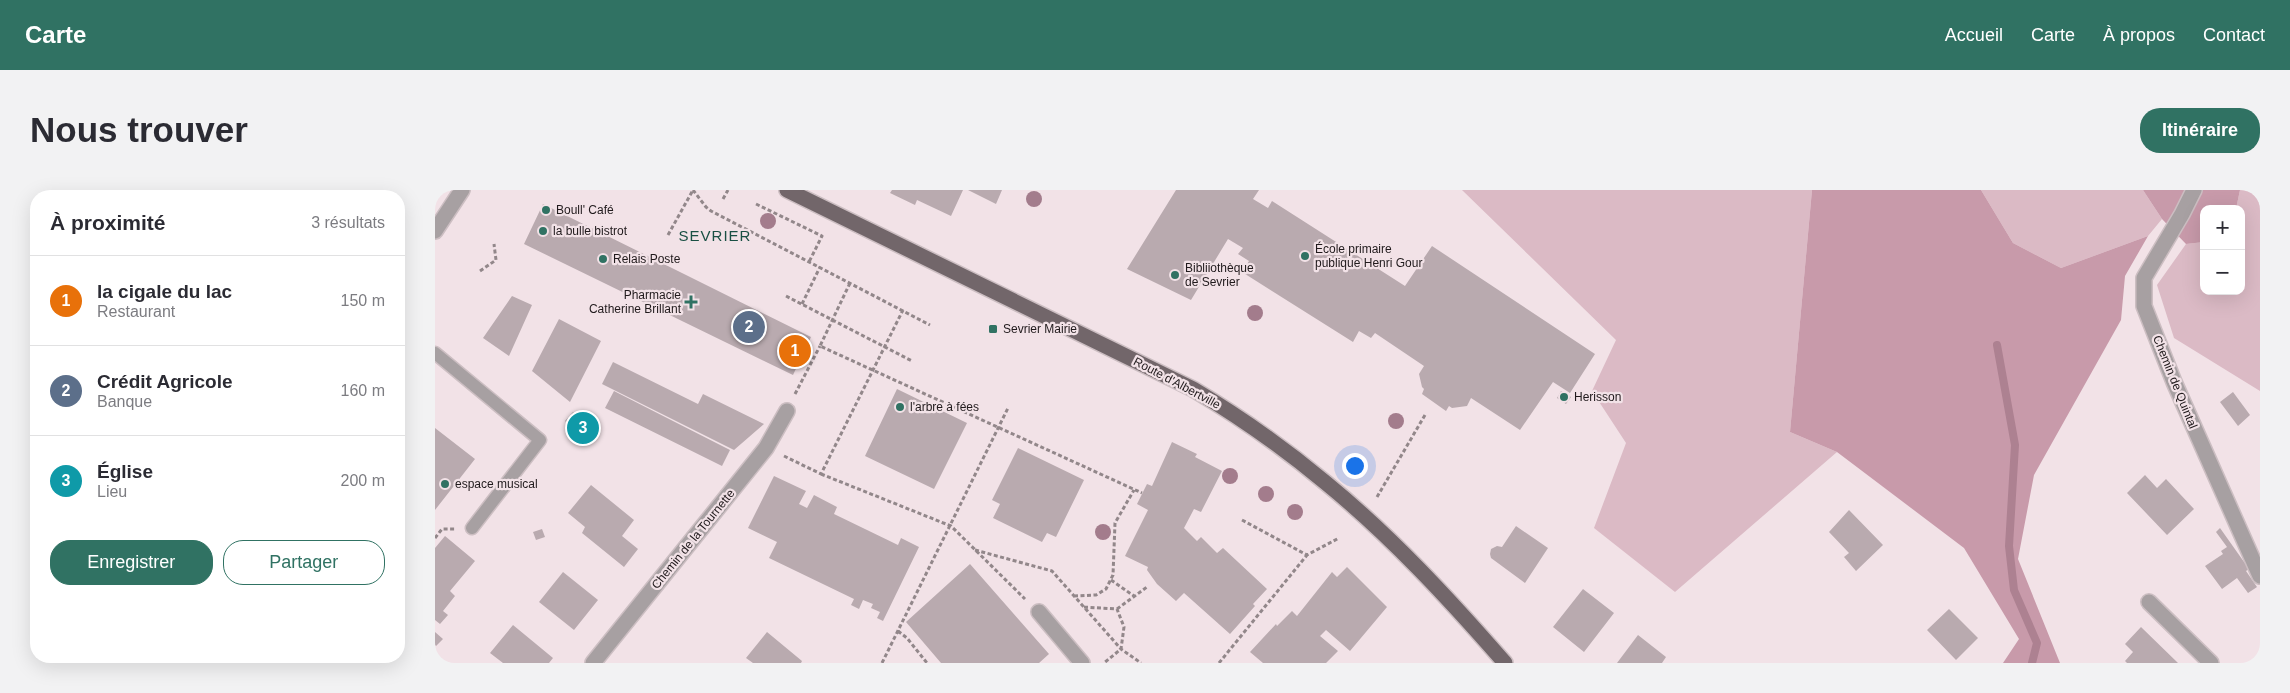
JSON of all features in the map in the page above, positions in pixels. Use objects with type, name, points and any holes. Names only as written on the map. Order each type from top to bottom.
[{"type":"main road","name":"Route d'Albertville","points":[[787,190],[1193,389],[1237,416],[1327,483],[1362,515],[1421,572],[1505,663]]},
{"type":"street","points":[[435,231],[462,190]]},
{"type":"street","name":"Chemin de Quintal","points":[[2194,190],[2144,278],[2144,306],[2173,382],[2260,576]]},
{"type":"street","name":"Chemin de la Tournette","points":[[593,663],[766,448],[787,411]]},
{"type":"street","points":[[2149,602],[2211,663]]},
{"type":"street","points":[[1039,612],[1082,663]]},
{"type":"lane","points":[[435,353],[540,440],[472,528]]},
{"type":"path","points":[[668,236],[693,190],[706,207],[711,210],[931,325]]},
{"type":"path","points":[[723,199],[728,190]]},
{"type":"path","points":[[757,204],[821,236],[809,262]]},
{"type":"path","points":[[480,271],[496,260],[494,244]]},
{"type":"path","points":[[802,304],[820,267]]},
{"type":"path","points":[[787,411],[850,283]]},
{"type":"path","points":[[786,296],[912,361]]},
{"type":"path","points":[[821,474],[903,310]]},
{"type":"path","points":[[820,346],[1142,493]]},
{"type":"path","points":[[881,663],[951,526],[1008,408]]},
{"type":"path","points":[[1377,497],[1425,415]]},
{"type":"path","points":[[766,448],[821,474],[951,526],[1039,612]]},
{"type":"path","points":[[1074,596],[1096,595],[1106,589],[1113,574],[1115,522],[1134,490]]},
{"type":"path","points":[[1242,520],[1307,555]]},
{"type":"path","points":[[1219,663],[1307,555],[1339,538]]},
{"type":"path","points":[[975,550],[1052,571],[1121,649],[1141,663]]},
{"type":"path","points":[[1111,580],[1134,596]]},
{"type":"path","points":[[1083,607],[1117,609],[1147,587]]},
{"type":"path","points":[[1104,663],[1121,649],[1124,627],[1117,609]]},
{"type":"path","points":[[898,631],[907,638],[927,663]]},
{"type":"shaded area","points":[[1462,190],[1812,190],[1790,432],[1837,452],[1675,592],[1594,528],[1626,443],[1592,391],[1616,340]]},
{"type":"shaded area","points":[[1812,190],[1981,190],[2013,243],[2061,268],[2148,236],[2125,276],[2121,320],[2034,475],[2018,559],[2060,663],[2003,663],[2019,639],[1964,548],[1837,452],[1790,432]]},
{"type":"shaded area","points":[[1981,190],[2143,190],[2162,219],[2148,236],[2061,268],[2013,243]]},
{"type":"shaded area","points":[[2143,190],[2240,190],[2237,205],[2200,205],[2200,242],[2186,244],[2162,219]]},
{"type":"shaded area","points":[[2240,190],[2260,190],[2260,391],[2174,338],[2157,285],[2186,244],[2200,242],[2200,295],[2245,295],[2245,205],[2237,205]]},
{"type":"building","points":[[892,190],[963,190],[951,216],[917,200],[915,205],[890,193]]},
{"type":"building","points":[[968,190],[1002,190],[996,204]]},
{"type":"building","points":[[1176,190],[1259,190],[1253,199],[1268,208],[1272,201],[1405,286],[1432,246],[1595,354],[1570,393],[1553,382],[1520,430],[1471,398],[1467,406],[1452,408],[1449,406],[1446,411],[1422,394],[1424,389],[1419,374],[1424,366],[1375,333],[1371,338],[1359,331],[1353,342],[1242,272],[1249,261],[1238,254],[1243,248],[1228,239],[1191,300],[1127,269]]},
{"type":"building","points":[[543,204],[811,337],[793,375],[524,244]]},
{"type":"building","points":[[512,296],[532,305],[509,356],[483,338]]},
{"type":"building","points":[[559,319],[601,341],[570,402],[532,371]]},
{"type":"building","points":[[613,362],[698,404],[703,394],[764,424],[734,450],[602,384]]},
{"type":"building","points":[[897,389],[967,423],[934,489],[865,456]]},
{"type":"building","points":[[614,391],[730,450],[722,466],[605,408]]},
{"type":"building","name":"Herisson","points":[[1561,391],[1571,397],[1566,404],[1557,398]]},
{"type":"building","points":[[2233,392],[2250,415],[2238,426],[2220,402]]},
{"type":"building","points":[[573,412],[590,427],[582,436],[565,421]]},
{"type":"building","name":"espace musical","points":[[435,428],[475,459],[435,510]]},
{"type":"building","points":[[1172,442],[1197,454],[1195,457],[1222,471],[1201,512],[1194,509],[1184,528],[1197,541],[1201,537],[1217,553],[1223,548],[1267,589],[1253,604],[1255,606],[1230,634],[1184,593],[1176,601],[1157,584],[1147,570],[1148,567],[1125,556],[1148,510],[1137,504],[1147,484],[1152,486]]},
{"type":"building","points":[[1018,448],[1084,480],[1056,537],[1047,533],[1042,542],[993,518],[1000,504],[992,500]]},
{"type":"building","points":[[2145,475],[2157,488],[2166,479],[2194,509],[2167,535],[2127,493]]},
{"type":"building","points":[[774,476],[806,491],[799,504],[807,508],[814,495],[837,507],[834,514],[898,545],[901,538],[919,547],[883,621],[877,618],[880,612],[871,608],[873,604],[863,600],[859,609],[851,605],[854,599],[769,558],[777,542],[748,528]]},
{"type":"building","points":[[591,485],[634,520],[622,536],[638,549],[624,567],[582,533],[585,527],[568,513]]},
{"type":"building","points":[[1849,510],[1883,545],[1856,571],[1844,557],[1849,553],[1829,532]]},
{"type":"building","points":[[1516,526],[1548,548],[1525,583],[1491,558],[1490,554],[1491,549],[1497,546],[1502,547]]},
{"type":"building","points":[[2220,528],[2249,569],[2246,571],[2257,587],[2248,593],[2237,578],[2222,589],[2205,566],[2223,554],[2221,551],[2227,547],[2216,532]]},
{"type":"building","points":[[542,529],[545,537],[536,540],[533,532]]},
{"type":"building","points":[[445,536],[475,561],[450,591],[455,596],[443,611],[448,615],[440,624],[435,620],[435,548]]},
{"type":"building","points":[[970,564],[1049,654],[1039,663],[941,663],[906,622]]},
{"type":"building","points":[[1347,567],[1387,607],[1350,651],[1326,630],[1320,636],[1338,651],[1326,663],[1263,663],[1250,652],[1276,624],[1277,626],[1292,611],[1297,616],[1332,572],[1337,577]]},
{"type":"building","points":[[563,572],[598,600],[574,630],[539,602]]},
{"type":"building","points":[[1583,589],[1614,613],[1584,652],[1553,627]]},
{"type":"building","points":[[1949,609],[1978,638],[1956,660],[1927,630]]},
{"type":"building","points":[[513,625],[553,658],[549,663],[503,663],[490,653]]},
{"type":"building","points":[[2141,627],[2178,663],[2127,663],[2125,661],[2133,652],[2125,644]]},
{"type":"building","points":[[435,632],[443,639],[436,646],[435,645]]},
{"type":"building","points":[[767,632],[802,661],[801,663],[753,663],[746,658]]},
{"type":"building","points":[[1638,635],[1666,657],[1662,663],[1617,663]]},
{"type":"waterway","points":[[1997,345],[2015,445],[2009,546],[2014,590],[2037,643],[2032,663]]},
{"type":"place","name":"Boull' Café","points":[[546,210]]},
{"type":"place","name":"la bulle bistrot","points":[[543,231]]},
{"type":"place","name":"École primaire publique Henri Gour","points":[[1305,256]]},
{"type":"place","name":"Relais Poste","points":[[603,259]]},
{"type":"place","name":"Bibliiothèque de Sevrier","points":[[1175,275]]},
{"type":"place","name":"Pharmacie Catherine Brillant","points":[[691,302]]},
{"type":"place","name":"Crédit Agricole","points":[[749,327]]},
{"type":"place","name":"Sevrier Mairie","points":[[993,329]]},
{"type":"place","name":"la cigale du lac","points":[[795,351]]},
{"type":"place","name":"Herisson","points":[[1564,397]]},
{"type":"place","name":"l'arbre à fées","points":[[900,407]]},
{"type":"place","name":"Église","points":[[583,428]]},
{"type":"place","name":"espace musical","points":[[445,484]]},
{"type":"district","name":"SEVRIER","points":[[715,236]]}]
